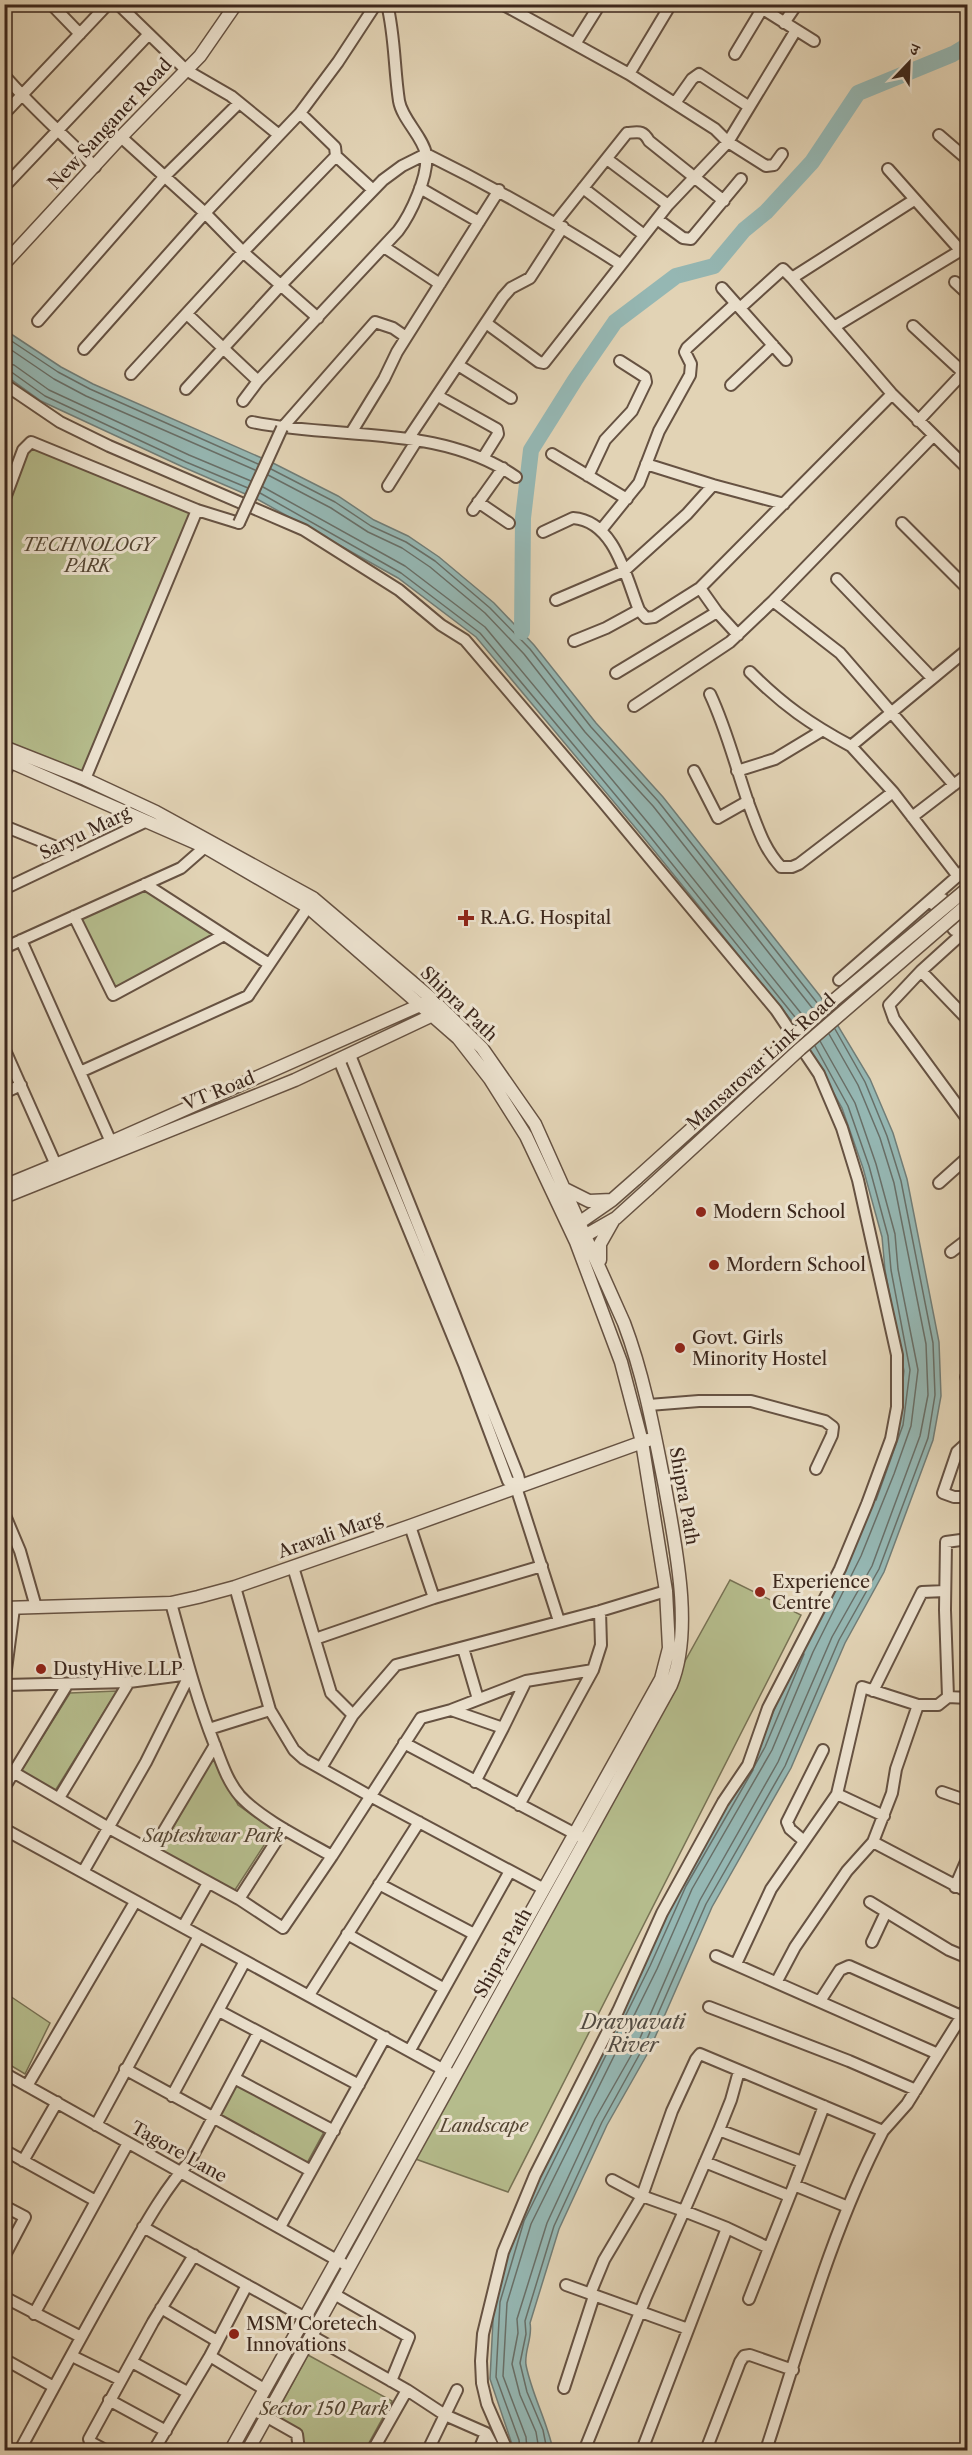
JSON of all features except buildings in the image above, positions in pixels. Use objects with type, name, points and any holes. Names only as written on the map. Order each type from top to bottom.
[{"type":"street","points":[[51,4],[80,34]]},
{"type":"street","points":[[4,114],[108,4]]},
{"type":"street","points":[[118,4],[186,70],[239,103],[279,135]]},
{"type":"street","name":"New Sanganer Road","points":[[4,264],[121,137],[200,56],[236,4]]},
{"type":"street","points":[[84,349],[205,213],[300,113],[338,62],[376,4]]},
{"type":"street","points":[[387,4],[393,28],[400,104],[426,154],[498,190],[620,264]]},
{"type":"street","points":[[502,4],[629,74],[715,129],[728,142],[766,165],[774,165],[783,154]]},
{"type":"street","points":[[521,15],[528,4]]},
{"type":"street","points":[[575,44],[600,4]]},
{"type":"street","points":[[629,74],[671,4]]},
{"type":"street","points":[[784,22],[796,4]]},
{"type":"street","points":[[735,54],[759,7],[814,40]]},
{"type":"street","points":[[486,323],[538,362],[544,363],[668,205],[728,142],[796,30]]},
{"type":"street","points":[[4,187],[148,35]]},
{"type":"street","points":[[675,103],[692,79],[699,74],[748,106]]},
{"type":"street","points":[[4,75],[21,96],[60,130],[95,167]]},
{"type":"street","points":[[38,321],[165,176],[239,103]]},
{"type":"street","points":[[300,113],[335,147],[336,156],[373,190]]},
{"type":"street","points":[[388,486],[412,439],[486,323],[511,288],[530,278],[559,225],[583,188],[627,133],[637,130],[645,133],[650,141],[724,201]]},
{"type":"street","points":[[939,135],[965,154]]},
{"type":"street","points":[[121,137],[205,213],[280,286],[318,318]]},
{"type":"street","points":[[243,401],[258,381],[384,247],[410,215],[420,188],[426,154]]},
{"type":"street","points":[[186,389],[280,286],[373,190],[402,166],[426,154]]},
{"type":"street","points":[[131,374],[243,252],[336,156]]},
{"type":"street","points":[[607,159],[668,205]]},
{"type":"street","points":[[834,327],[964,248],[914,200],[888,169]]},
{"type":"street","points":[[657,219],[683,238],[691,239],[741,179]]},
{"type":"street","points":[[420,188],[479,222]]},
{"type":"street","points":[[583,188],[644,236]]},
{"type":"street","points":[[351,433],[406,338],[498,190]]},
{"type":"street","points":[[792,278],[914,200]]},
{"type":"street","points":[[384,247],[440,284]]},
{"type":"street","points":[[601,530],[639,483],[659,431],[690,375],[691,364],[686,352],[687,348],[783,269],[892,394],[968,469]]},
{"type":"street","points":[[955,282],[968,294]]},
{"type":"street","points":[[722,288],[786,360]]},
{"type":"street","points":[[187,314],[258,381]]},
{"type":"street","points":[[4,501],[23,450],[31,442],[197,510],[239,524],[282,428],[371,325],[380,322],[406,338]]},
{"type":"street","points":[[913,326],[965,375],[918,421]]},
{"type":"street","points":[[731,385],[773,345]]},
{"type":"street","points":[[588,476],[605,440],[632,411],[646,382],[641,373],[620,361]]},
{"type":"street","points":[[458,365],[511,398]]},
{"type":"street","points":[[4,384],[60,422],[109,446],[304,530],[399,590],[441,625],[465,640],[776,1010],[819,1074],[842,1128],[860,1191],[897,1354],[897,1407],[891,1439],[840,1569],[768,1708],[748,1765],[723,1802],[662,1914],[634,1971],[618,2011],[535,2175],[503,2252],[483,2334],[481,2361],[482,2383],[488,2404],[507,2451]]},
{"type":"street","points":[[543,532],[573,518],[588,522],[601,530],[612,544],[639,610],[643,616],[650,619],[700,588],[892,394]]},
{"type":"street","points":[[438,396],[497,429],[498,434],[483,458]]},
{"type":"street","points":[[252,422],[282,428],[412,439],[483,458],[516,477]]},
{"type":"street","points":[[634,706],[738,635],[933,436]]},
{"type":"street","points":[[552,454],[627,500]]},
{"type":"street","points":[[646,464],[784,504]]},
{"type":"street","points":[[503,468],[475,506],[509,523]]},
{"type":"street","points":[[556,600],[624,571],[687,514],[713,485]]},
{"type":"street","points":[[85,779],[197,510]]},
{"type":"street","points":[[902,523],[968,589]]},
{"type":"street","points":[[837,579],[932,678]]},
{"type":"street","points":[[700,588],[717,612],[738,635]]},
{"type":"street","points":[[773,601],[840,653],[954,785]]},
{"type":"street","points":[[574,640],[606,628],[639,610]]},
{"type":"street","points":[[616,673],[717,612]]},
{"type":"street","points":[[851,746],[968,649]]},
{"type":"street","points":[[750,672],[778,699],[851,746],[893,792],[957,875]]},
{"type":"street","points":[[710,694],[726,731],[737,771],[765,846],[781,867],[786,868],[799,864],[893,792]]},
{"type":"street","points":[[737,771],[775,759],[823,730]]},
{"type":"street","points":[[4,776],[8,755]]},
{"type":"street","name":"Shipra Path","points":[[8,755],[85,779],[156,812],[313,898],[427,1002],[432,1017],[458,1038],[490,1079],[522,1128],[576,1242],[621,1362],[642,1442],[666,1590],[669,1648],[661,1678],[544,1889],[349,2267],[248,2451]]},
{"type":"street","name":"Shipra Path","points":[[8,755],[205,847],[308,908],[427,1002],[443,1009],[482,1048],[525,1107],[586,1234],[635,1353],[656,1438],[674,1538],[680,1590],[678,1669],[672,1685],[587,1840],[336,2260],[231,2451]]},
{"type":"street","points":[[694,771],[718,818],[748,801]]},
{"type":"street","points":[[912,817],[968,774]]},
{"type":"street","name":"Saryu Marg","points":[[4,889],[147,821]]},
{"type":"street","points":[[4,826],[76,855]]},
{"type":"street","points":[[4,948],[181,868],[205,847]]},
{"type":"street","points":[[839,980],[968,867]]},
{"type":"street","points":[[145,884],[269,964]]},
{"type":"street","name":"Mansarovar Link Road","points":[[568,1229],[612,1200],[833,1001],[968,888]]},
{"type":"street","points":[[935,898],[943,899],[965,931],[894,998],[889,1005],[890,1012],[968,1120]]},
{"type":"street","name":"Mansarovar Link Road","points":[[576,1242],[616,1218],[801,1049],[968,904]]},
{"type":"street","points":[[80,1072],[248,996],[308,908]]},
{"type":"street","points":[[74,916],[113,995],[224,935]]},
{"type":"street","points":[[21,940],[111,1143]]},
{"type":"street","points":[[921,971],[968,1020]]},
{"type":"street","name":"VT Road","points":[[4,1186],[111,1143],[427,1002]]},
{"type":"street","name":"VT Road","points":[[4,1197],[344,1058],[432,1017],[443,1009]]},
{"type":"street","points":[[4,1048],[56,1165]]},
{"type":"street","points":[[344,1058],[518,1474],[519,1479],[516,1486],[559,1621]]},
{"type":"street","points":[[4,1093],[21,1085]]},
{"type":"street","points":[[939,1183],[968,1157]]},
{"type":"street","points":[[565,1189],[589,1201],[612,1200]]},
{"type":"street","points":[[599,1268],[600,1244],[616,1218]]},
{"type":"street","points":[[951,1252],[968,1239]]},
{"type":"street","points":[[649,1405],[699,1401],[751,1401],[825,1421],[833,1427],[832,1435],[816,1468]]},
{"type":"street","name":"Aravali Marg","points":[[9,1608],[171,1603],[235,1587],[656,1438]]},
{"type":"street","points":[[968,1442],[957,1452],[943,1493],[954,1497],[968,1497]]},
{"type":"street","points":[[4,1513],[20,1551],[36,1607]]},
{"type":"street","points":[[410,1526],[435,1598]]},
{"type":"street","points":[[948,1698],[946,1542],[968,1539]]},
{"type":"street","points":[[293,1566],[331,1692],[338,1702],[353,1715]]},
{"type":"street","points":[[315,1639],[435,1598],[542,1566]]},
{"type":"street","points":[[235,1587],[270,1710],[294,1750],[370,1796],[544,1889]]},
{"type":"street","points":[[321,1768],[353,1715],[396,1665],[600,1611],[666,1590]]},
{"type":"street","points":[[873,1691],[922,1592],[945,1591]]},
{"type":"street","points":[[171,1603],[190,1674],[209,1729],[223,1768],[240,1796],[284,1829],[332,1856]]},
{"type":"street","points":[[9,1608],[5,1685],[129,1683],[190,1674]]},
{"type":"street","points":[[519,1805],[593,1670],[601,1645],[600,1611]]},
{"type":"street","points":[[463,1648],[478,1699]]},
{"type":"street","points":[[13,1772],[239,1899],[283,1928],[421,1718],[451,1710],[526,1681],[593,1670]]},
{"type":"street","points":[[84,1872],[146,1762],[190,1674]]},
{"type":"street","points":[[475,1782],[526,1681]]},
{"type":"street","points":[[59,1798],[129,1683]]},
{"type":"street","points":[[4,1788],[67,1685]]},
{"type":"street","points":[[736,1964],[771,1889],[837,1794],[862,1687],[918,1705],[938,1705],[948,1698],[968,1698]]},
{"type":"street","points":[[777,1981],[795,1947],[847,1871],[873,1842],[892,1793],[896,1769],[918,1705]]},
{"type":"street","points":[[209,1729],[270,1710]]},
{"type":"street","points":[[451,1710],[503,1728]]},
{"type":"street","points":[[404,1743],[587,1840]]},
{"type":"street","points":[[152,1851],[215,1745]]},
{"type":"street","points":[[804,1841],[790,1829],[787,1821],[823,1750]]},
{"type":"street","points":[[942,1792],[968,1801]]},
{"type":"street","points":[[837,1794],[884,1816]]},
{"type":"street","points":[[309,1995],[419,1822]]},
{"type":"street","points":[[4,1828],[449,2073]]},
{"type":"street","points":[[239,1899],[284,1829]]},
{"type":"street","points":[[873,1842],[968,1892]]},
{"type":"street","points":[[955,1887],[968,1857]]},
{"type":"street","points":[[410,2050],[510,1871]]},
{"type":"street","points":[[183,1927],[208,1883]]},
{"type":"street","points":[[379,1884],[474,1934]]},
{"type":"street","points":[[27,2086],[135,1902]]},
{"type":"street","points":[[870,1902],[949,1950],[968,1958]]},
{"type":"street","points":[[872,1942],[886,1912]]},
{"type":"street","points":[[347,1934],[443,1988]]},
{"type":"street","points":[[96,2125],[199,1936]]},
{"type":"street","points":[[716,1956],[938,2054]]},
{"type":"street","points":[[172,2096],[245,1961]]},
{"type":"street","points":[[820,2001],[840,1970],[849,1966],[961,2016]]},
{"type":"street","points":[[766,2451],[860,2176],[883,2132],[916,2090],[968,2006]]},
{"type":"street","points":[[709,2007],[849,2061],[916,2090]]},
{"type":"street","points":[[219,2011],[358,2085]]},
{"type":"street","points":[[20,2451],[143,2227],[190,2161],[258,2033]]},
{"type":"street","points":[[280,2227],[385,2037]]},
{"type":"street","points":[[564,2388],[604,2260],[642,2196],[672,2111],[698,2056],[703,2054],[883,2132]]},
{"type":"street","points":[[125,2069],[311,2171]]},
{"type":"street","points":[[586,2445],[719,2130],[739,2071]]},
{"type":"street","name":"Tagore Lane","points":[[4,2073],[349,2267]]},
{"type":"street","points":[[234,2078],[334,2131]]},
{"type":"street","points":[[23,2161],[57,2102]]},
{"type":"street","points":[[749,2299],[824,2106]]},
{"type":"street","points":[[719,2130],[802,2162]]},
{"type":"street","points":[[34,2314],[128,2143]]},
{"type":"street","points":[[4,2150],[96,2201]]},
{"type":"street","points":[[705,2162],[789,2196]]},
{"type":"street","points":[[612,2180],[642,2196],[727,2228],[769,2248]]},
{"type":"street","points":[[794,2185],[848,2207]]},
{"type":"street","points":[[4,2206],[25,2217],[4,2257]]},
{"type":"street","points":[[143,2227],[304,2317]]},
{"type":"street","points":[[642,2451],[727,2228]]},
{"type":"street","points":[[105,2451],[89,2439],[161,2308],[194,2255]]},
{"type":"street","points":[[154,2451],[210,2356],[247,2285]]},
{"type":"street","points":[[567,2285],[688,2330]]},
{"type":"street","points":[[334,2294],[409,2337],[391,2381]]},
{"type":"street","points":[[4,2297],[81,2337]]},
{"type":"street","points":[[161,2308],[217,2341]]},
{"type":"street","points":[[312,2336],[407,2390],[445,2415],[486,2433],[495,2451]]},
{"type":"street","points":[[706,2451],[744,2356],[750,2355],[792,2370]]},
{"type":"street","points":[[72,2356],[120,2380]]},
{"type":"street","points":[[210,2356],[264,2389]]},
{"type":"street","points":[[5,2359],[54,2387]]},
{"type":"street","points":[[132,2362],[187,2392]]},
{"type":"street","points":[[372,2451],[407,2390]]},
{"type":"street","points":[[428,2451],[457,2390]]},
{"type":"street","points":[[110,2400],[166,2431]]},
{"type":"street","points":[[267,2417],[297,2434],[299,2451]]},
{"type":"street","points":[[479,2451],[486,2433]]},
{"type":"green space","name":"TECHNOLOGY PARK","points":[[31,442],[197,510],[85,779],[5,747],[4,500]]},
{"type":"green space","points":[[145,884],[224,935],[113,995],[74,916]]},
{"type":"green space","name":"Landscape","points":[[730,1580],[801,1615],[508,2192],[410,2157]]},
{"type":"green space","points":[[117,1691],[55,1791],[21,1771],[70,1693]]},
{"type":"green space","name":"Sapteshwar Park","points":[[213,1756],[238,1805],[274,1830],[233,1893],[160,1851]]},
{"type":"green space","points":[[4,1992],[50,2023],[25,2074],[5,2062]]},
{"type":"green space","points":[[236,2084],[325,2130],[307,2163],[219,2114]]},
{"type":"green space","name":"Sector 150 Park","points":[[308,2355],[392,2401],[365,2450],[317,2450],[270,2425]]},
{"type":"water","name":"Dravyavati River","points":[[5,330],[61,367],[93,384],[273,463],[338,496],[374,520],[408,536],[439,557],[494,603],[534,645],[596,723],[663,797],[820,996],[870,1079],[893,1133],[907,1179],[939,1342],[941,1396],[933,1440],[884,1572],[845,1643],[791,1768],[712,1907],[649,2051],[607,2125],[559,2229],[530,2323],[526,2360],[553,2450],[514,2450],[490,2379],[494,2301],[519,2219],[681,1883],[760,1745],[800,1646],[848,1551],[898,1423],[904,1371],[885,1270],[882,1237],[863,1168],[842,1108],[791,1020],[644,838],[476,637],[398,578],[257,499],[41,401],[5,375]]},
{"type":"waterway","points":[[522,632],[523,518],[531,450],[615,322],[676,276],[714,266],[744,230],[766,212],[812,162],[858,93],[953,54],[968,45]]},
{"type":"place","name":"R.A.G. Hospital","points":[[466,918]]},
{"type":"place","name":"Modern School","points":[[701,1212]]},
{"type":"place","name":"Mordern School","points":[[714,1265]]},
{"type":"place","name":"Govt. Girls Minority Hostel","points":[[680,1348]]},
{"type":"place","name":"Experience Centre","points":[[760,1592]]},
{"type":"place","name":"DustyHive LLP","points":[[41,1669]]},
{"type":"place","name":"MSM Coretech Innovations","points":[[234,2334]]}]
